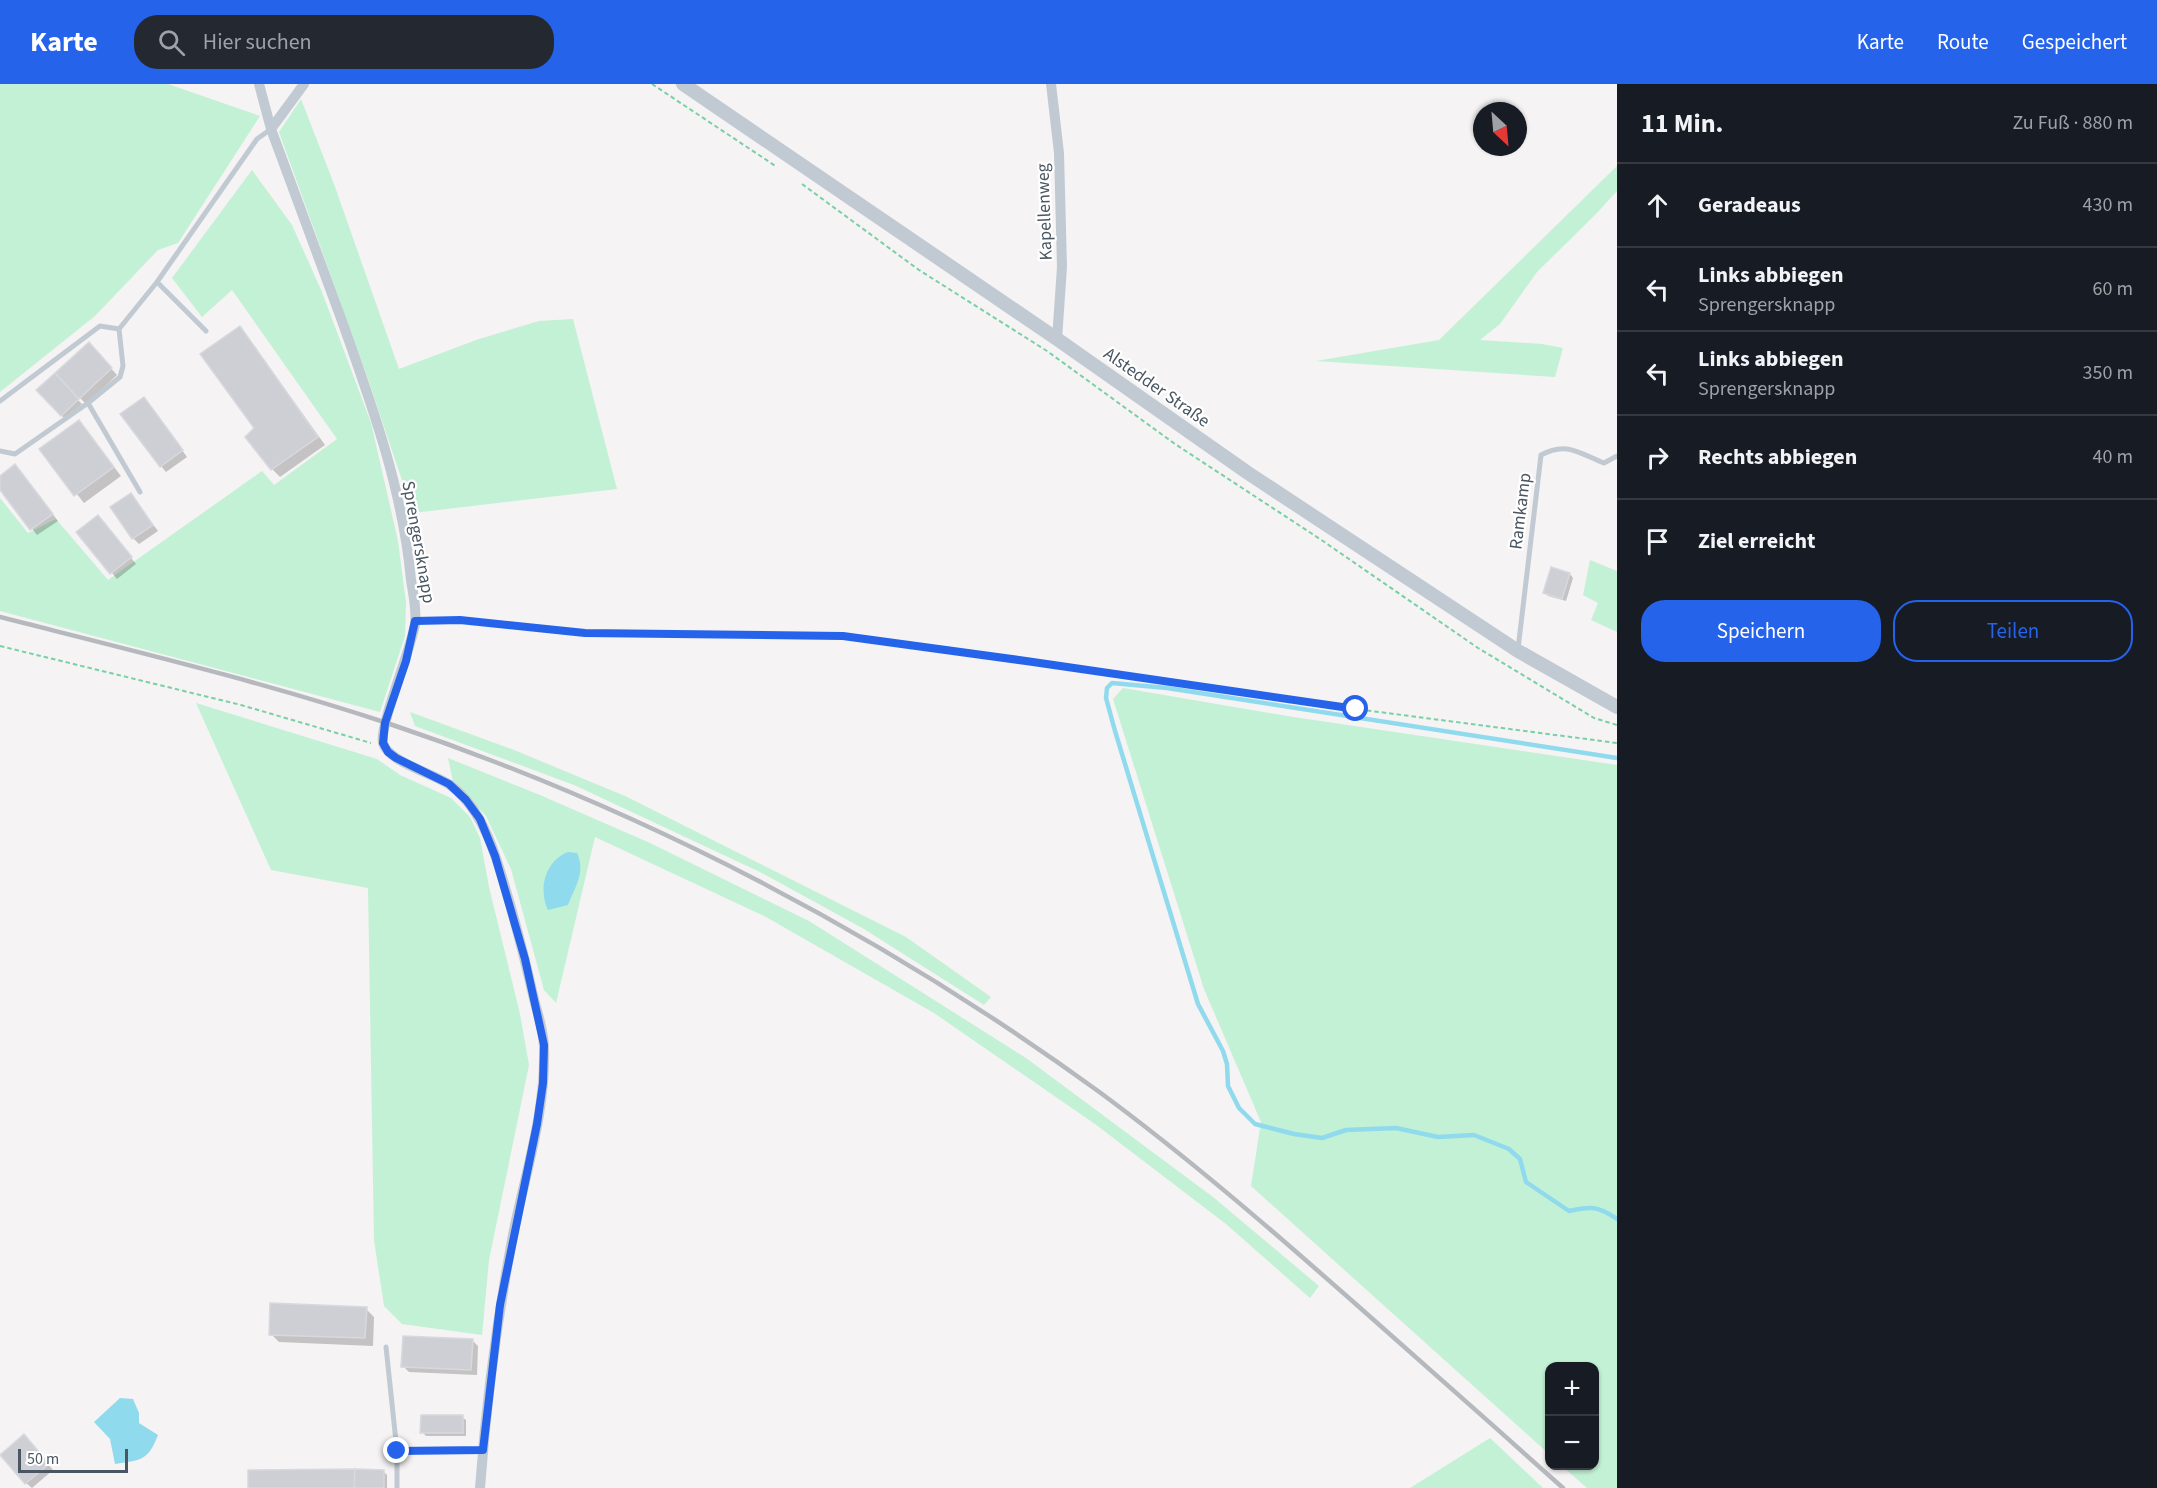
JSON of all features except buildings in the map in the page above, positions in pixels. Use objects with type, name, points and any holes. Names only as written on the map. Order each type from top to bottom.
[{"type":"street","name":"Sprengersknapp","points":[[259,84],[271,129],[376,415],[402,518],[409,559],[415,621],[406,661],[385,723],[383,743]]},
{"type":"street","points":[[271,129],[304,84]]},
{"type":"street","name":"Alstedder Straße","points":[[684,84],[1057,339],[1248,473],[1518,651],[1617,707]]},
{"type":"street","name":"Kapellenweg","points":[[1051,84],[1059,153],[1062,267],[1057,339]]},
{"type":"street","points":[[383,743],[388,752],[396,758],[449,784],[466,800],[480,819],[495,856],[522,948],[544,1045],[543,1083],[537,1124],[500,1305],[480,1488]]},
{"type":"lane","points":[[0,451],[15,454],[88,403],[120,376],[123,366],[119,329],[157,282],[257,140],[271,129]]},
{"type":"lane","points":[[157,282],[206,331]]},
{"type":"lane","points":[[0,401],[100,326],[119,329]]},
{"type":"lane","points":[[88,403],[140,492]]},
{"type":"lane","name":"Ramkamp","points":[[1518,651],[1541,455],[1554,448],[1567,448],[1604,463],[1617,456]]},
{"type":"lane","points":[[386,1347],[397,1451],[396,1488]]},
{"type":"lane","points":[[397,1451],[483,1450]]},
{"type":"path","points":[[652,84],[778,167]]},
{"type":"path","points":[[797,180],[919,270],[1047,351],[1175,444],[1478,648],[1594,718],[1617,725]]},
{"type":"path","points":[[415,621],[460,620],[585,633],[843,636],[1617,743]]},
{"type":"path","points":[[0,646],[241,705],[367,743],[383,743]]},
{"type":"green space","points":[[0,84],[168,84],[260,116],[178,243],[158,250],[95,316],[0,392]]},
{"type":"green space","points":[[301,99],[334,184],[399,369],[479,339],[539,321],[573,319],[617,489],[413,513],[368,379],[279,132]]},
{"type":"green space","points":[[1617,166],[1617,191],[1537,272],[1500,324],[1480,340],[1542,344],[1563,348],[1555,377],[1316,361],[1439,340]]},
{"type":"green space","points":[[252,170],[292,225],[322,292],[371,423],[398,541],[406,602],[405,636],[380,712],[0,611],[0,498],[28,533],[56,519],[108,580],[262,471],[274,485],[337,439],[232,290],[202,317],[172,278]]},
{"type":"green space","points":[[1590,560],[1617,571],[1617,632],[1591,620],[1598,603],[1583,595]]},
{"type":"green space","points":[[1123,688],[1287,716],[1617,765],[1617,1488],[1587,1488],[1567,1470],[1599,1470],[1599,1362],[1545,1362],[1545,1450],[1251,1186],[1261,1122],[1204,989],[1113,699]]},
{"type":"green space","points":[[196,703],[377,759],[400,775],[451,798],[470,817],[480,838],[489,887],[520,1014],[529,1065],[489,1260],[482,1335],[402,1324],[384,1306],[374,1240],[368,888],[271,870]]},
{"type":"green space","points":[[410,712],[514,750],[625,796],[906,937],[991,997],[984,1005],[864,929],[760,872],[574,785],[415,726]]},
{"type":"green space","points":[[448,758],[650,843],[809,921],[1026,1058],[1213,1197],[1319,1286],[1310,1298],[1226,1224],[1095,1124],[934,1013],[766,917],[595,837],[556,1003],[544,990],[511,869],[486,816],[453,782]]},
{"type":"green space","points":[[1490,1438],[1543,1488],[1410,1488]]},
{"type":"water","points":[[568,852],[577,853],[580,867],[578,879],[568,905],[548,910],[544,893],[546,876],[554,862]]},
{"type":"water","points":[[120,1398],[133,1399],[139,1413],[139,1423],[158,1435],[147,1455],[137,1460],[115,1464],[110,1439],[94,1422]]},
{"type":"waterway","points":[[1617,758],[1167,688],[1112,683],[1107,688],[1106,698],[1115,731],[1198,1004],[1223,1051],[1227,1064],[1228,1086],[1239,1108],[1255,1124],[1294,1134],[1322,1138],[1346,1130],[1396,1128],[1438,1137],[1474,1135],[1509,1149],[1520,1159],[1526,1182],[1569,1211],[1594,1208],[1617,1219]]},
{"type":"railway","points":[[0,617],[291,693],[387,723],[482,757],[575,794],[667,835],[845,928],[932,979],[1016,1034],[1098,1091],[1165,1142],[1295,1251],[1563,1488]]},
{"type":"route","points":[[397,1451],[483,1450],[500,1305],[537,1124],[543,1083],[544,1045],[525,959],[495,856],[480,819],[466,800],[449,784],[396,758],[388,752],[383,743],[385,723],[406,661],[415,621],[460,620],[585,633],[843,636],[1356,709]]}]
